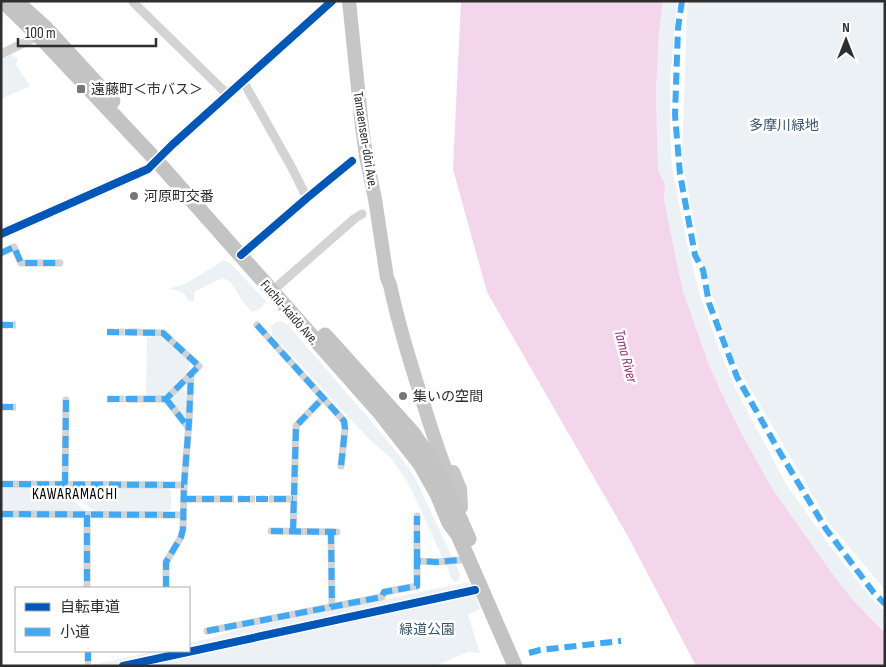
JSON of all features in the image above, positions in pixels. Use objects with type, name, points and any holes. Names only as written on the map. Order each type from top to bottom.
[{"type":"highway","name":"Fuchū-kaidō Ave.","points":[[2,1],[41,31]]},
{"type":"highway","name":"Fuchū-kaidō Ave.","points":[[16,1],[41,31],[159,157],[283,294],[370,386],[386,393],[400,408],[406,416],[407,426],[439,464],[462,533],[515,666]]},
{"type":"highway","name":"Fuchū-kaidō Ave.","points":[[283,294],[404,442],[424,471],[450,522],[462,533],[526,666]]},
{"type":"main road","name":"Tamaensen-dōri Ave.","points":[[349,1],[362,127],[387,278],[439,464]]},
{"type":"main road","name":"Tamaensen-dōri Ave.","points":[[387,278],[385,286],[395,324],[393,337],[400,359],[408,368],[433,453],[439,464]]},
{"type":"main road","points":[[439,464],[451,469],[460,489],[461,507],[465,518],[462,533]]},
{"type":"street","points":[[1,234],[148,169],[332,1]]},
{"type":"street","points":[[133,2],[228,94]]},
{"type":"street","points":[[1,54],[32,39],[41,31]]},
{"type":"street","points":[[243,81],[292,168],[306,198]]},
{"type":"street","points":[[244,252],[352,160]]},
{"type":"street","points":[[283,294],[354,219],[362,214]]},
{"type":"street","points":[[1,253],[14,248],[21,263],[60,263]]},
{"type":"street","points":[[257,325],[344,421],[345,429],[341,466]]},
{"type":"street","points":[[135,332],[163,333],[199,366],[166,399],[136,399]]},
{"type":"street","points":[[166,587],[166,562],[183,529],[191,374]]},
{"type":"street","points":[[293,531],[296,426],[323,398]]},
{"type":"street","points":[[166,399],[188,427]]},
{"type":"street","points":[[65,484],[66,400]]},
{"type":"street","points":[[1,484],[184,485]]},
{"type":"street","points":[[184,499],[227,500]]},
{"type":"street","points":[[272,500],[293,500]]},
{"type":"street","points":[[1,514],[183,515]]},
{"type":"street","points":[[87,515],[87,587]]},
{"type":"street","points":[[207,631],[382,597],[384,592],[417,586],[418,516]]},
{"type":"street","points":[[271,531],[334,532],[332,607]]},
{"type":"street","points":[[417,561],[461,560]]},
{"type":"street","points":[[88,652],[88,661]]},
{"type":"green space","points":[[663,1],[677,1],[670,80],[672,167],[687,244],[699,292],[735,388],[786,484],[824,538],[869,596],[885,612],[885,633],[852,599],[772,488],[743,436],[709,365],[683,291],[664,197],[665,184],[658,170],[656,93],[659,33]]},
{"type":"green space","name":"多摩川緑地","points":[[688,1],[885,1],[885,590],[829,523],[733,359],[701,259],[682,158]]},
{"type":"green space","points":[[10,53],[18,59],[16,65],[30,86],[1,99],[1,58]]},
{"type":"green space","points":[[224,260],[231,264],[266,301],[260,309],[252,312],[230,281],[222,278],[194,292],[194,301],[188,301],[183,293],[169,289],[187,283]]},
{"type":"green space","points":[[281,321],[287,324],[403,460],[415,478],[460,574],[459,581],[454,582],[451,578],[413,493],[390,457],[371,441],[272,334],[271,326]]},
{"type":"green space","points":[[147,337],[163,337],[189,362],[189,369],[164,396],[146,396]]},
{"type":"green space","points":[[181,388],[186,392],[186,416],[181,416],[169,401]]},
{"type":"green space","points":[[1,487],[55,487],[87,512],[1,512]]},
{"type":"green space","points":[[63,487],[166,487],[171,491],[171,509],[166,513],[97,513]]},
{"type":"green space","name":"緑道公園","points":[[469,582],[480,609],[468,615],[480,653],[468,652],[435,666],[88,666],[151,652],[190,652],[190,643],[245,628]]},
{"type":"water","name":"Tama River","points":[[461,1],[663,1],[659,33],[656,93],[658,170],[665,184],[664,198],[683,291],[709,365],[743,436],[772,488],[831,572],[852,599],[885,633],[885,666],[696,666],[630,540],[487,292],[453,169]]},
{"type":"tunnel","points":[[1,325],[16,325]]},
{"type":"tunnel","points":[[107,332],[135,332]]},
{"type":"tunnel","points":[[107,399],[135,399]]},
{"type":"tunnel","points":[[1,407],[16,407]]},
{"type":"tunnel","points":[[227,499],[272,499]]},
{"type":"marked path","points":[[682,1],[678,28],[675,115],[680,174],[695,255],[703,270],[709,303],[737,377],[779,451],[826,529],[874,593],[885,604]]},
{"type":"marked path","points":[[1,253],[14,247],[21,263],[60,263]]},
{"type":"marked path","points":[[1,325],[16,325]]},
{"type":"marked path","points":[[257,325],[344,421],[345,429],[341,466]]},
{"type":"marked path","points":[[107,332],[163,333],[199,366],[166,399],[107,399]]},
{"type":"marked path","points":[[166,587],[166,562],[181,537],[183,529],[191,374]]},
{"type":"marked path","points":[[293,531],[296,426],[323,398]]},
{"type":"marked path","points":[[166,399],[188,427]]},
{"type":"marked path","points":[[65,484],[66,400]]},
{"type":"marked path","points":[[1,407],[16,407]]},
{"type":"marked path","points":[[1,484],[184,485]]},
{"type":"marked path","points":[[184,499],[293,499]]},
{"type":"marked path","points":[[1,514],[183,515]]},
{"type":"marked path","points":[[87,515],[87,587]]},
{"type":"marked path","points":[[417,516],[417,561]]},
{"type":"marked path","points":[[271,531],[336,532]]},
{"type":"marked path","points":[[331,532],[332,607]]},
{"type":"marked path","points":[[207,631],[382,597],[384,592],[417,586],[417,561],[461,560]]},
{"type":"marked path","points":[[529,653],[540,650],[621,641]]},
{"type":"marked path","points":[[88,652],[88,661]]},
{"type":"cycle path","points":[[1,234],[148,169],[172,145],[332,1]]},
{"type":"cycle path","points":[[241,255],[352,161]]},
{"type":"cycle path","points":[[190,652],[475,590]]},
{"type":"cycle path","points":[[123,666],[188,652]]},
{"type":"place","name":"遠藤町＜市バス＞","points":[[81,89]]},
{"type":"place","name":"河原町交番","points":[[134,196]]},
{"type":"place","name":"集いの空間","points":[[403,396]]},
{"type":"district","name":"KAWARAMACHI","points":[[75,494]]}]
